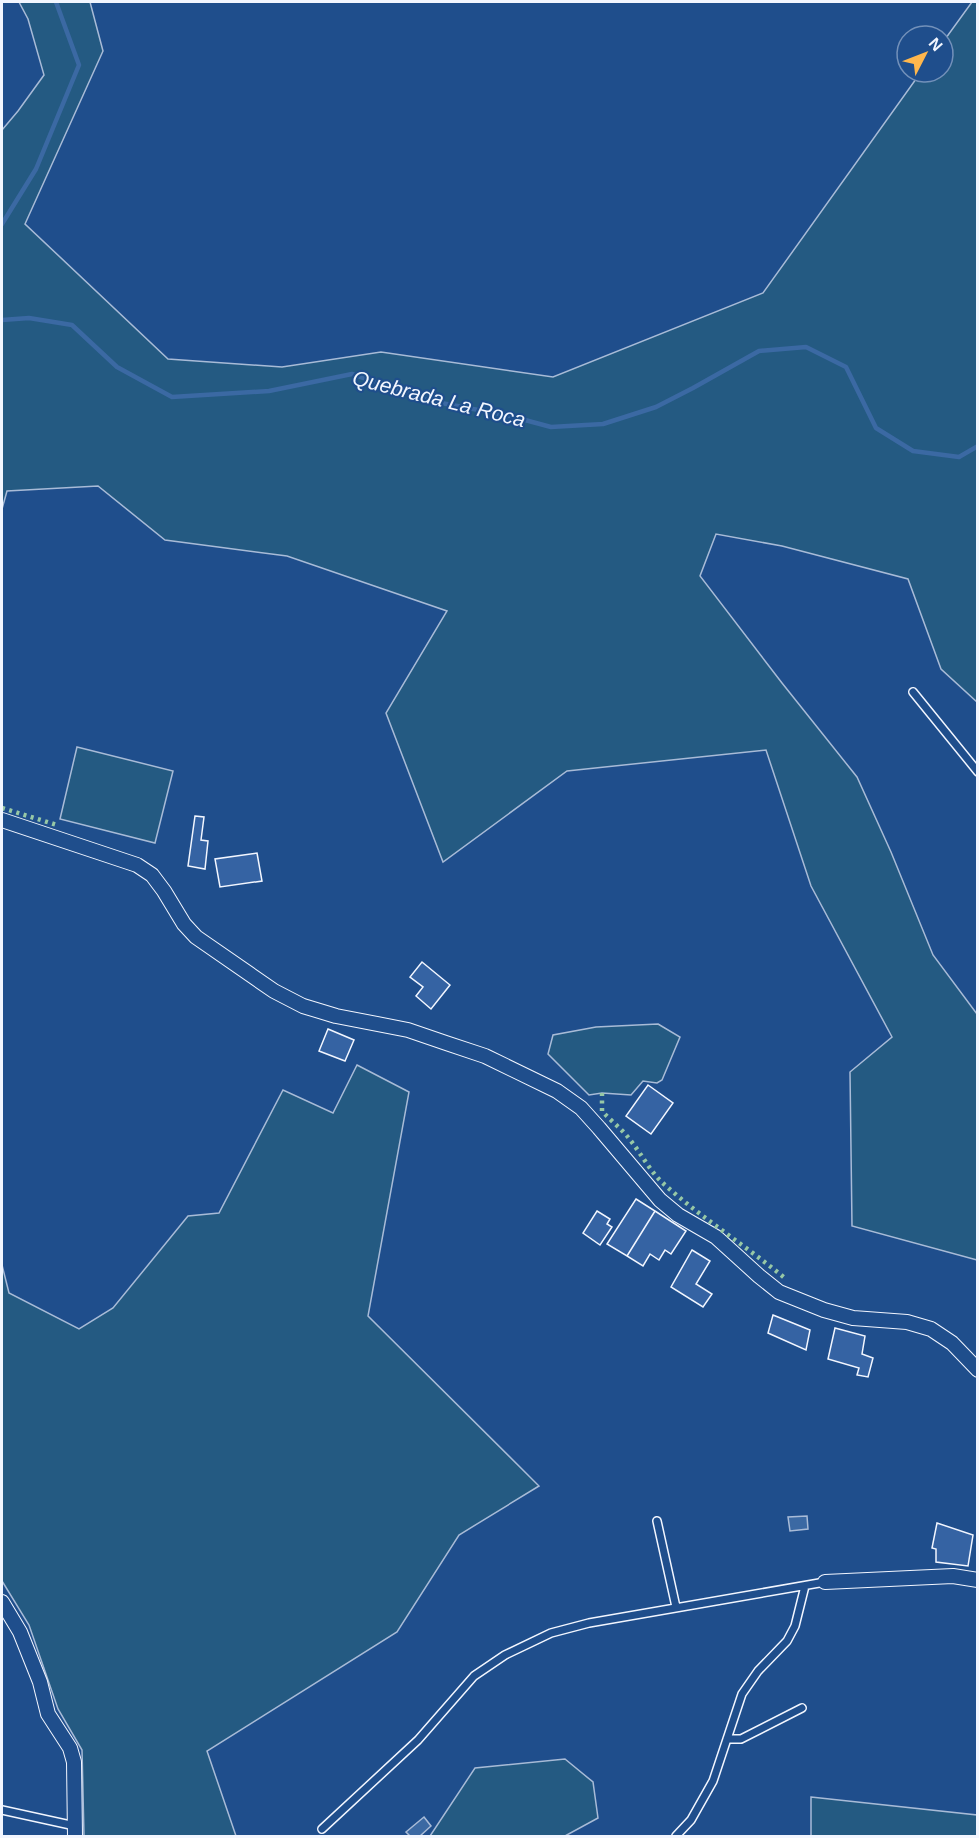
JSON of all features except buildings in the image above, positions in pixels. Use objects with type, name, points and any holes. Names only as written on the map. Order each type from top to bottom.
[{"type":"street","points":[[2,820],[137,865],[152,875],[183,924],[196,938],[274,991],[303,1006],[336,1016],[408,1030],[485,1056],[557,1091],[580,1108],[599,1128],[660,1200],[678,1215],[716,1237],[779,1292],[824,1311],[853,1318],[907,1322],[931,1329],[952,1343],[978,1370]]},
{"type":"street","points":[[825,1582],[953,1576],[978,1580]]},
{"type":"street","points":[[2,1602],[20,1632],[40,1682],[48,1714],[70,1748],[74,1762],[75,1831]]},
{"type":"lane","points":[[913,692],[978,772]]},
{"type":"lane","points":[[657,1521],[676,1607]]},
{"type":"lane","points":[[322,1829],[418,1740],[474,1676],[505,1656],[551,1633],[589,1623],[825,1582]]},
{"type":"lane","points":[[676,1836],[691,1820],[713,1781],[742,1694],[758,1671],[787,1641],[795,1626],[805,1586]]},
{"type":"lane","points":[[727,1739],[741,1739],[802,1708]]},
{"type":"lane","points":[[2,1810],[75,1831]]},
{"type":"shaded area","points":[[19,2],[90,2],[103,51],[25,224],[168,359],[282,367],[381,352],[553,377],[763,293],[912,84],[955,84],[955,25],[972,2],[977,2],[977,702],[941,669],[908,579],[782,546],[716,534],[700,576],[857,777],[891,852],[933,955],[977,1014],[977,1260],[852,1226],[850,1072],[892,1037],[811,886],[766,750],[567,771],[443,862],[386,713],[447,611],[287,556],[165,540],[98,486],[7,491],[2,509],[2,130],[44,75],[28,19]]},
{"type":"shaded area","points":[[77,747],[173,771],[155,843],[60,819]]},
{"type":"shaded area","points":[[658,1024],[680,1037],[662,1080],[657,1083],[643,1081],[631,1095],[602,1093],[589,1095],[548,1054],[553,1035],[596,1027]]},
{"type":"shaded area","points":[[357,1065],[409,1092],[368,1316],[539,1486],[459,1535],[397,1632],[207,1751],[236,1836],[84,1836],[82,1750],[58,1709],[29,1625],[2,1581],[2,1265],[9,1293],[79,1329],[113,1308],[188,1216],[219,1213],[283,1090],[333,1113]]},
{"type":"shaded area","points":[[807,1516],[808,1529],[790,1531],[788,1517]]},
{"type":"shaded area","points":[[565,1759],[593,1782],[598,1818],[565,1836],[430,1836],[475,1768]]},
{"type":"shaded area","points":[[811,1797],[977,1815],[977,1836],[811,1836]]},
{"type":"shaded area","points":[[424,1817],[431,1826],[420,1836],[410,1836],[406,1832]]},
{"type":"waterway","points":[[2,224],[36,169],[79,65],[56,2]]},
{"type":"waterway","name":"Quebrada La Roca","points":[[2,320],[29,318],[72,325],[117,367],[172,397],[269,391],[352,374],[431,401],[510,416],[551,427],[603,424],[656,407],[759,351],[806,347],[846,367],[876,428],[913,451],[959,457],[978,446]]},
{"type":"hedge","points":[[2,808],[57,825]]},
{"type":"hedge","points":[[602,1093],[602,1111],[628,1137],[660,1180],[786,1279]]}]
